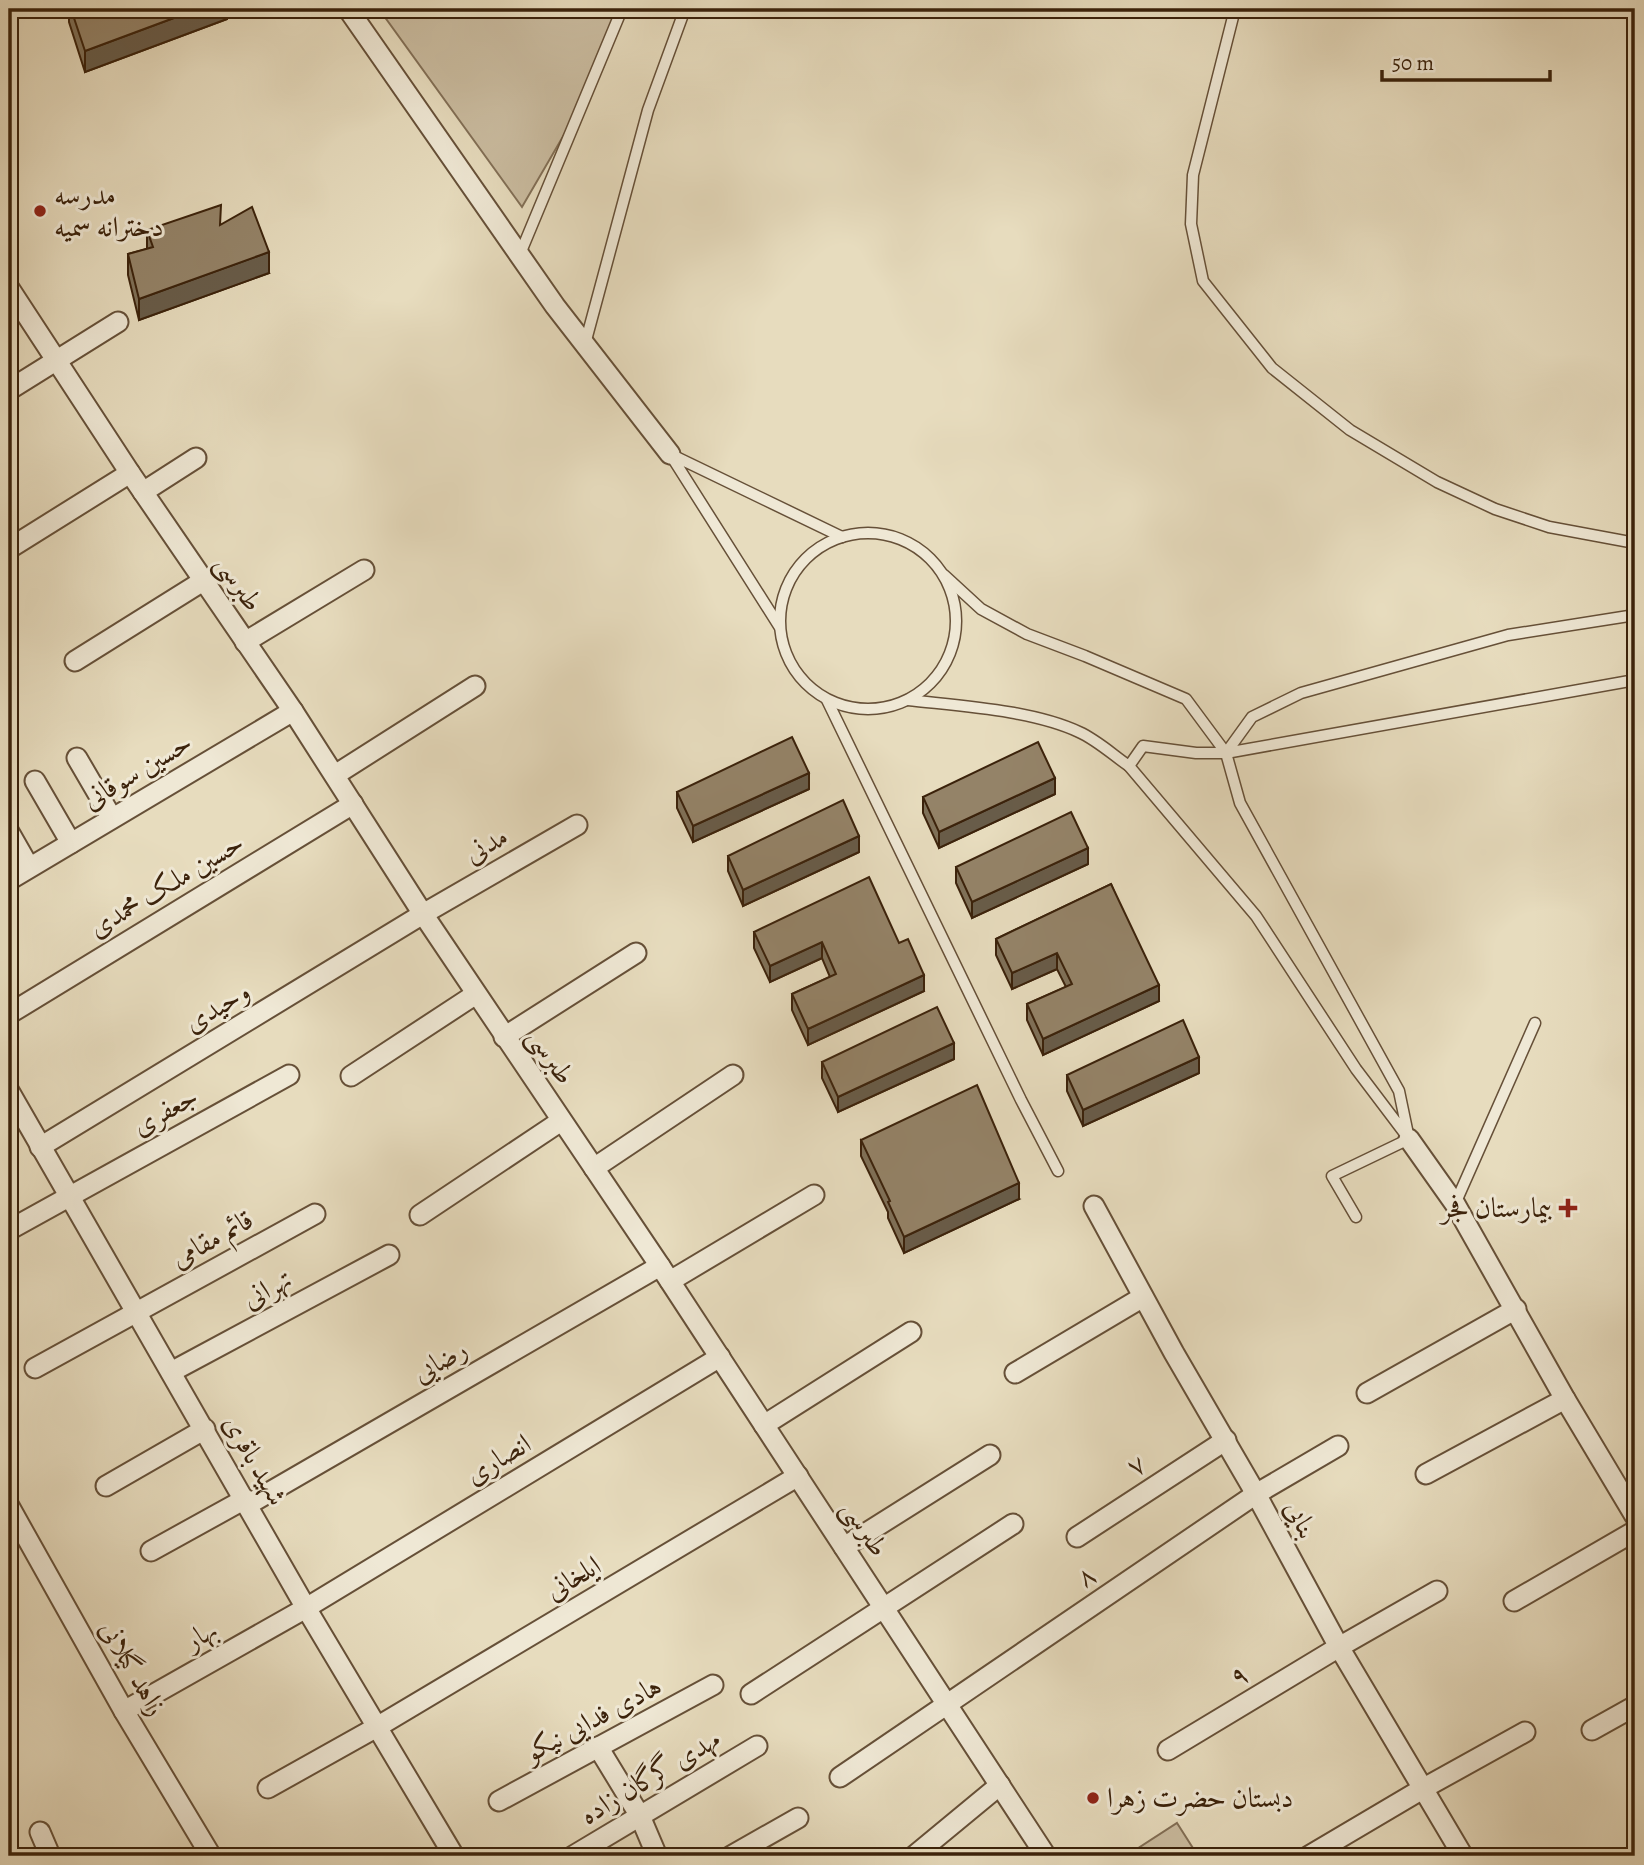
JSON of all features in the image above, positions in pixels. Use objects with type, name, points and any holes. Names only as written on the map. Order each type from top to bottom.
[{"type":"street","points":[[348,9],[520,255],[670,454]]},
{"type":"street","name":"طبرسی","points":[[9,288],[130,474],[293,711],[504,1037],[665,1273],[1046,1856]]},
{"type":"street","points":[[9,390],[118,322]]},
{"type":"street","points":[[143,492],[196,458]]},
{"type":"street","points":[[10,548],[130,474]]},
{"type":"street","points":[[245,642],[364,570]]},
{"type":"street","points":[[75,661],[204,581]]},
{"type":"street","points":[[335,775],[474,686]]},
{"type":"street","name":"حسین سوقانی","points":[[9,880],[293,711]]},
{"type":"street","points":[[77,758],[112,818]]},
{"type":"street","points":[[35,781],[71,843]]},
{"type":"street","name":"حسین ملک محمدی","points":[[9,1014],[353,804]]},
{"type":"street","name":"مدنی","points":[[423,914],[577,825]]},
{"type":"street","points":[[9,832],[29,867]]},
{"type":"street","name":"وحیدی","points":[[40,1147],[423,914]]},
{"type":"street","points":[[504,1037],[636,953]]},
{"type":"street","points":[[351,1076],[477,994]]},
{"type":"street","points":[[594,1168],[733,1074]]},
{"type":"street","name":"جعفری","points":[[9,1230],[289,1075]]},
{"type":"street","name":"شهید باقری","points":[[9,1091],[306,1608],[454,1856]]},
{"type":"street","points":[[420,1215],[561,1121]]},
{"type":"street","points":[[1409,1139],[1455,1204],[1564,1399],[1635,1516]]},
{"type":"street","name":"رضایی","points":[[151,1551],[247,1502],[665,1273],[814,1195]]},
{"type":"street","name":"بنایی","points":[[1094,1206],[1339,1647],[1463,1856]]},
{"type":"street","name":"قائم مقامی","points":[[35,1368],[315,1214]]},
{"type":"street","name":"تهرانی","points":[[171,1372],[389,1255]]},
{"type":"street","points":[[1015,1373],[1143,1297]]},
{"type":"street","points":[[1367,1393],[1516,1309]]},
{"type":"street","points":[[764,1425],[911,1332]]},
{"type":"street","name":"انصاری","points":[[306,1608],[720,1357]]},
{"type":"street","points":[[1426,1474],[1564,1399]]},
{"type":"street","points":[[106,1486],[205,1429]]},
{"type":"street","name":"۷","points":[[1077,1537],[1226,1440]]},
{"type":"street","name":"۸","points":[[840,1777],[1256,1494],[1338,1446]]},
{"type":"street","points":[[844,1547],[990,1455]]},
{"type":"street","name":"ایلخانی","points":[[268,1788],[377,1727],[798,1476]]},
{"type":"street","name":"زاهد گیلانی","points":[[9,1506],[124,1711],[211,1856]]},
{"type":"street","points":[[751,1695],[1013,1524]]},
{"type":"street","points":[[1514,1601],[1635,1531]]},
{"type":"street","name":"۹","points":[[1168,1750],[1437,1591]]},
{"type":"street","name":"بهار","points":[[124,1711],[306,1608]]},
{"type":"street","name":"هادی فدایی نیکو","points":[[499,1801],[713,1685]]},
{"type":"street","points":[[1592,1730],[1635,1706]]},
{"type":"street","points":[[1309,1856],[1424,1787],[1525,1732]]},
{"type":"street","name":"مهدی گرگان زاده","points":[[573,1856],[757,1746]]},
{"type":"street","points":[[598,1747],[640,1816],[657,1856]]},
{"type":"street","points":[[914,1856],[1000,1785]]},
{"type":"street","points":[[732,1856],[798,1818]]},
{"type":"street","points":[[40,1832],[49,1853],[41,1856]]},
{"type":"lane","points":[[520,255],[622,9]]},
{"type":"lane","points":[[585,344],[648,110],[685,9]]},
{"type":"lane","points":[[1236,9],[1193,174],[1191,225],[1203,281],[1272,368],[1350,430],[1437,482],[1495,509],[1549,527],[1635,543]]},
{"type":"lane","points":[[670,454],[842,537]]},
{"type":"lane","points":[[670,454],[779,626]]},
{"type":"lane","points":[[944,576],[955,602],[956,631],[948,659],[932,683],[908,700],[882,709],[853,709],[827,700],[802,682],[786,656],[779,626],[782,597],[795,570],[816,549],[842,537],[872,533],[900,539],[925,553],[944,576],[981,610],[1027,634],[1186,699],[1226,753],[1240,803],[1399,1091],[1409,1139]]},
{"type":"lane","points":[[1226,753],[1252,717],[1301,693],[1508,635],[1635,615]]},
{"type":"lane","points":[[1129,766],[1143,746],[1196,753],[1226,753],[1635,680]]},
{"type":"lane","points":[[827,700],[1058,1171]]},
{"type":"lane","points":[[908,700],[995,710],[1038,719],[1080,732],[1129,766],[1256,916],[1356,1069],[1409,1139]]},
{"type":"lane","points":[[1455,1204],[1535,1023]]},
{"type":"lane","points":[[1356,1217],[1332,1177],[1409,1139]]},
{"type":"shaded area","points":[[379,9],[614,9],[604,66],[522,207]]},
{"type":"shaded area","points":[[1177,1823],[1198,1856],[1126,1856]]},
{"type":"building","points":[[71,9],[198,9],[85,51]]},
{"type":"building","points":[[221,205],[220,225],[252,207],[269,252],[139,299],[128,254],[153,247],[147,230]]},
{"type":"building","points":[[792,737],[809,773],[693,826],[677,792]]},
{"type":"building","points":[[1038,742],[1055,778],[939,832],[923,797]]},
{"type":"building","points":[[843,800],[859,836],[743,890],[728,856]]},
{"type":"building","points":[[1071,812],[1088,848],[972,902],[956,867]]},
{"type":"building","points":[[869,877],[899,943],[908,939],[924,975],[808,1029],[792,994],[836,974],[822,942],[770,966],[754,932]]},
{"type":"building","points":[[1111,884],[1159,985],[1043,1039],[1027,1004],[1072,984],[1057,953],[1012,973],[996,939]]},
{"type":"building","points":[[937,1007],[954,1043],[838,1097],[822,1062]]},
{"type":"building","points":[[1183,1020],[1199,1057],[1083,1110],[1067,1075]]},
{"type":"building","points":[[977,1085],[1019,1183],[904,1237],[861,1140]]},
{"type":"place","name":"مدرسه دخترانه سمیه","points":[[40,211]]},
{"type":"place","name":"بیمارستان فجر","points":[[1568,1208]]},
{"type":"place","name":"دبستان حضرت زهرا","points":[[1093,1798]]}]
